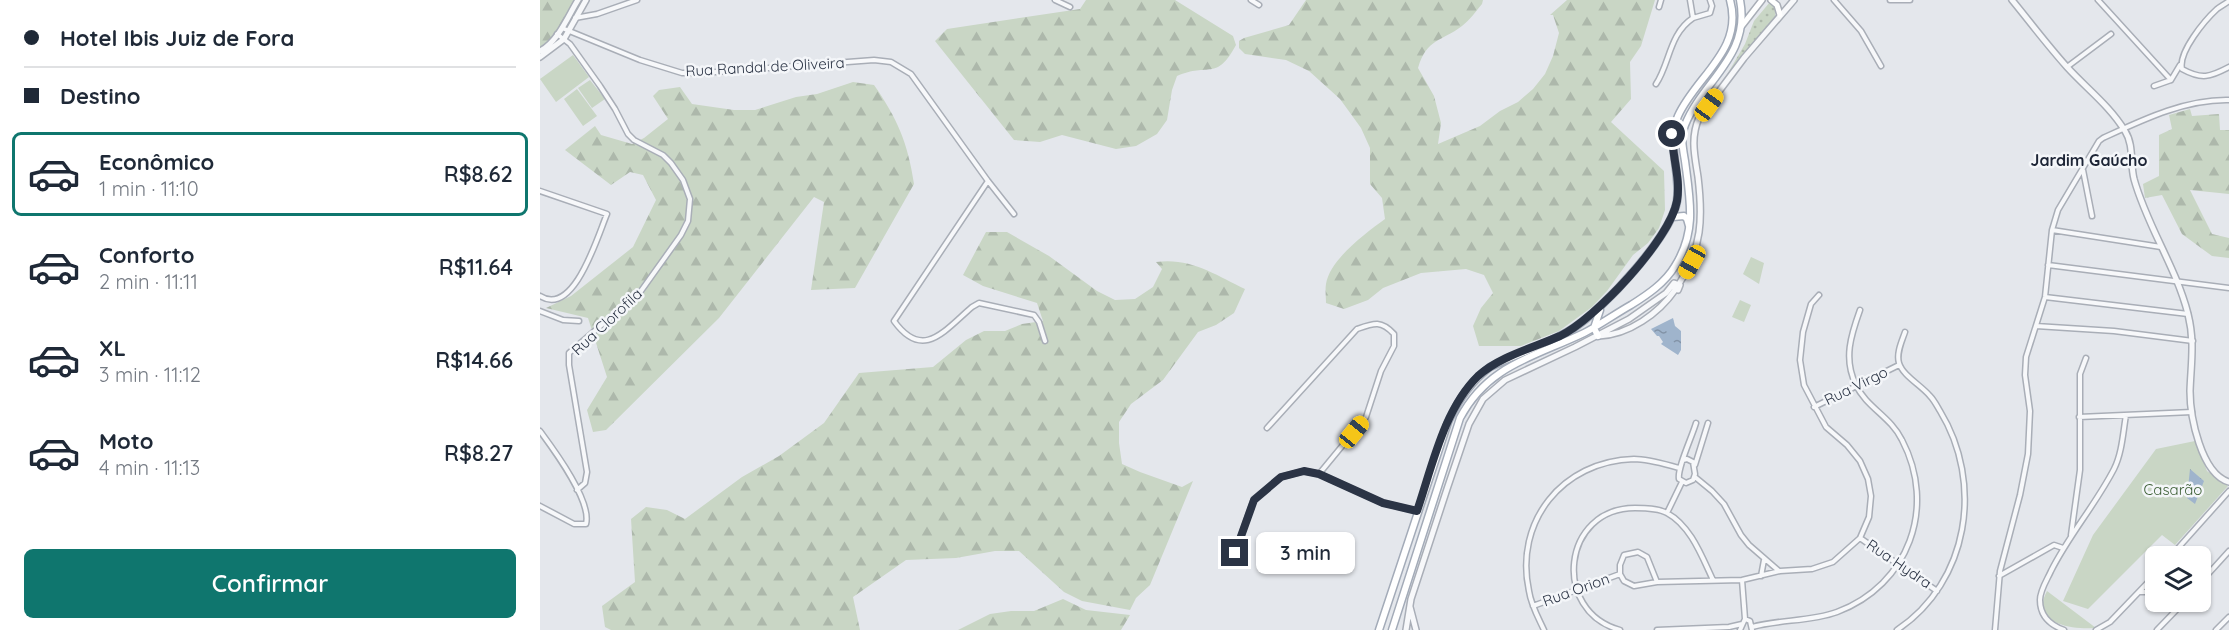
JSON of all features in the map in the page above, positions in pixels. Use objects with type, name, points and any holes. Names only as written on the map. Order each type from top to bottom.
[{"type":"main road","points":[[1598,336],[1594,328],[1596,317],[1604,304],[1660,238],[1672,217],[1678,186],[1672,144],[1674,126],[1685,103],[1728,44],[1732,18],[1730,0]]},
{"type":"main road","points":[[1740,0],[1742,27]]},
{"type":"main road","points":[[1392,630],[1429,509],[1466,406],[1485,383],[1499,372],[1594,328],[1642,298],[1668,277],[1683,253],[1691,220],[1683,130],[1694,108],[1734,52],[1742,27],[1762,0]]},
{"type":"main road","points":[[1771,0],[1777,5],[1780,15]]},
{"type":"main road","points":[[1672,217],[1677,215],[1686,217],[1689,229]]},
{"type":"main road","points":[[1379,630],[1417,511],[1448,422],[1458,401],[1472,382],[1490,368],[1571,330],[1604,304]]},
{"type":"street","points":[[540,51],[562,28],[578,0]]},
{"type":"street","points":[[540,57],[564,39],[586,0]]},
{"type":"street","points":[[575,18],[597,14],[637,0]]},
{"type":"street","points":[[1055,0],[1070,7]]},
{"type":"street","points":[[1251,0],[1259,5]]},
{"type":"street","points":[[1659,6],[1661,0]]},
{"type":"street","points":[[1690,0],[1693,18]]},
{"type":"street","points":[[1656,84],[1661,77],[1674,40],[1685,23],[1710,13],[1712,6],[1710,0]]},
{"type":"street","points":[[1598,336],[1633,327],[1659,308],[1692,262],[1701,228],[1700,192],[1694,148],[1696,125],[1744,58],[1794,0]]},
{"type":"street","points":[[1834,0],[1861,31],[1881,66]]},
{"type":"street","points":[[1890,0],[1910,0]]},
{"type":"street","points":[[2012,0],[2067,67],[2124,128],[2130,145],[2139,196],[2179,284],[2188,314],[2193,341],[2190,391],[2192,412],[2204,455],[2212,471],[2229,482]]},
{"type":"street","points":[[2098,0],[2171,80]]},
{"type":"street","points":[[2154,86],[2171,80],[2181,67],[2183,56],[2200,27],[2227,2]]},
{"type":"street","name":"Rua Randal de Oliveira","points":[[562,28],[640,60],[682,73],[703,74],[874,60],[891,62],[911,74],[1014,214]]},
{"type":"street","name":"Rua Clorofila","points":[[557,34],[564,39],[605,93],[628,134],[634,140],[663,155],[671,163],[683,180],[690,199],[688,221],[681,235],[640,291],[597,331],[569,353],[569,365],[588,472],[585,483],[577,490]]},
{"type":"street","points":[[2067,67],[2111,34]]},
{"type":"street","points":[[2181,67],[2192,75],[2210,77],[2229,67]]},
{"type":"street","points":[[1995,630],[2000,576],[2028,454],[2030,411],[2025,375],[2026,357],[2045,297],[2052,230],[2058,210],[2099,141],[2150,116],[2189,105],[2229,100]]},
{"type":"street","points":[[2082,169],[2092,216]]},
{"type":"street","points":[[988,181],[894,321],[908,337],[917,342],[924,342],[935,337],[979,303],[1034,315],[1039,322],[1045,341]]},
{"type":"street","points":[[540,191],[606,214],[577,282],[555,299],[545,299],[540,296]]},
{"type":"street","points":[[2052,230],[2163,248]]},
{"type":"street","points":[[2048,265],[2179,284],[2229,288]]},
{"type":"street","points":[[1668,277],[1675,286]]},
{"type":"street","points":[[1406,630],[1409,606],[1468,424],[1479,404],[1491,390],[1505,380],[1629,319],[1675,286]]},
{"type":"street","points":[[1658,582],[1647,556],[1638,552],[1624,555],[1620,574],[1624,581],[1634,586],[1658,582],[1742,580],[1779,571],[1812,569],[1833,562],[1860,538],[1869,517],[1871,496],[1868,480],[1860,461],[1847,445],[1826,427],[1804,386],[1800,360],[1803,332],[1811,304],[1819,295]]},
{"type":"street","points":[[2045,297],[2188,314]]},
{"type":"street","points":[[1658,630],[1729,627],[1744,621],[1750,621],[1752,629],[1763,624],[1820,618],[1838,612],[1871,593],[1899,564],[1914,529],[1918,502],[1917,481],[1902,439],[1890,421],[1870,404],[1856,386],[1850,370],[1848,351],[1851,334],[1860,310]]},
{"type":"street","points":[[540,311],[563,320],[579,321]]},
{"type":"street","points":[[1629,319],[1627,321],[1633,327]]},
{"type":"street","points":[[1267,428],[1357,329],[1373,323],[1387,326],[1394,334],[1394,346],[1381,371],[1366,417],[1319,474]]},
{"type":"street","points":[[2036,326],[2114,331],[2193,341]]},
{"type":"street","points":[[1897,630],[1930,602],[1948,575],[1962,536],[1965,517],[1963,473],[1958,451],[1931,397],[1899,365],[1898,354],[1905,332]]},
{"type":"street","points":[[2071,536],[2080,470],[2080,374],[2086,358]]},
{"type":"street","name":"Rua Virgo","points":[[1814,407],[1899,365]]},
{"type":"street","points":[[2079,417],[2192,412]]},
{"type":"street","points":[[2064,630],[2048,622],[2043,615],[2039,598],[2063,548],[2115,467],[2126,415]]},
{"type":"street","points":[[1682,482],[1679,468],[1696,423]]},
{"type":"street","points":[[1682,482],[1690,482],[1695,477],[1695,466],[1708,423]]},
{"type":"street","points":[[540,431],[561,459],[577,490],[588,516],[586,524],[574,524],[540,506]]},
{"type":"street","points":[[1544,630],[1533,606],[1526,571],[1527,548],[1532,526],[1544,504],[1564,484],[1593,468],[1613,462],[1634,459],[1679,468]]},
{"type":"street","points":[[1683,460],[1691,460],[1695,466]]},
{"type":"street","points":[[1235,553],[1254,500],[1281,477],[1304,471],[1319,474],[1383,503],[1417,511]]},
{"type":"street","points":[[1695,477],[1724,504],[1741,535],[1779,571]]},
{"type":"street","points":[[1667,513],[1682,482]]},
{"type":"street","points":[[2180,546],[2229,491]]},
{"type":"street","points":[[1620,630],[1597,619],[1581,599],[1574,577],[1573,560],[1584,534],[1614,511],[1645,508],[1667,513],[1690,535],[1713,580]]},
{"type":"street","name":"Rua Hydra","points":[[1860,538],[1937,591]]},
{"type":"street","points":[[2000,576],[2054,545],[2063,548]]},
{"type":"street","points":[[2211,571],[2229,551]]},
{"type":"street","points":[[1761,576],[1764,559]]},
{"type":"street","name":"Rua Orion","points":[[1533,606],[1620,574]]},
{"type":"street","points":[[1740,630],[1744,621],[1742,580]]},
{"type":"street","points":[[2096,630],[2110,622],[2145,586]]},
{"type":"street","points":[[2140,592],[2145,592]]},
{"type":"street","points":[[1409,606],[1416,630]]},
{"type":"street","points":[[2157,630],[2174,612]]},
{"type":"street","points":[[2216,630],[2229,617]]},
{"type":"street","points":[[1729,627],[1734,630]]},
{"type":"green space","points":[[540,0],[575,0],[553,36],[540,48]]},
{"type":"green space","points":[[1086,0],[1175,0],[1233,36],[1236,45],[1223,63],[1217,67],[1177,76],[1167,120],[1157,134],[1136,146],[1116,149],[1062,135],[1040,142],[1014,140],[935,41],[947,29],[1080,9]]},
{"type":"green space","points":[[1306,0],[1483,0],[1465,24],[1430,46],[1418,68],[1434,96],[1441,123],[1438,144],[1480,126],[1500,111],[1518,102],[1533,89],[1545,74],[1559,33],[1553,15],[1550,15],[1567,0],[1655,0],[1641,46],[1630,62],[1631,99],[1611,122],[1664,171],[1665,210],[1659,228],[1648,243],[1633,255],[1607,291],[1592,307],[1559,331],[1521,346],[1479,346],[1473,326],[1481,308],[1493,293],[1484,275],[1466,269],[1421,273],[1383,288],[1368,300],[1344,309],[1326,303],[1326,284],[1334,265],[1350,247],[1385,219],[1382,198],[1370,184],[1370,148],[1361,128],[1340,99],[1309,71],[1286,60],[1245,54],[1239,48],[1239,41],[1244,38],[1289,25]]},
{"type":"green space","points":[[1770,2],[1776,7],[1775,17],[1725,78],[1745,44],[1754,21]]},
{"type":"green space","points":[[573,55],[589,77],[556,102],[540,79]]},
{"type":"green space","points":[[590,80],[605,99],[592,108],[578,88]]},
{"type":"green space","points":[[853,82],[874,85],[889,109],[905,143],[914,184],[855,288],[811,290],[824,202],[814,197],[719,318],[606,430],[593,432],[587,410],[607,377],[588,318],[546,308],[571,296],[633,247],[656,200],[643,175],[630,172],[611,185],[565,150],[595,126],[601,135],[632,144],[644,138],[668,119],[653,96],[659,90],[680,87],[692,104],[734,110],[755,110]]},
{"type":"green space","points":[[577,89],[597,116],[583,126],[564,99]]},
{"type":"green space","points":[[2190,109],[2192,116],[2219,114],[2220,130],[2229,130],[2229,194],[2190,190],[2212,234],[2229,238],[2229,258],[2212,256],[2182,234],[2162,195],[2145,198],[2143,184],[2159,176],[2159,135],[2172,129],[2169,115]]},
{"type":"green space","points":[[986,232],[1007,232],[1049,256],[1097,291],[1115,300],[1135,299],[1153,287],[1162,269],[1156,262],[1180,262],[1202,268],[1245,289],[1234,313],[1216,325],[1198,332],[1163,380],[1131,404],[1119,422],[1122,464],[1182,487],[1193,481],[1150,585],[1136,598],[1130,610],[1082,601],[1064,592],[1019,551],[995,551],[956,558],[906,560],[853,597],[860,630],[611,630],[605,627],[602,606],[635,582],[631,519],[646,507],[667,510],[685,519],[742,477],[779,456],[824,423],[859,373],[933,367],[966,340],[984,331],[1005,331],[1022,324],[1043,321],[1037,303],[983,286],[963,275]]},
{"type":"green space","points":[[1751,257],[1764,263],[1759,284],[1743,274]]},
{"type":"green space","points":[[1740,300],[1751,305],[1744,322],[1732,317]]},
{"type":"green space","name":"Casarão","points":[[2195,441],[2207,471],[2228,486],[2175,545],[2162,535],[2151,546],[2145,546],[2145,552],[2088,609],[2063,601],[2093,535],[2156,449]]},
{"type":"green space","points":[[2047,591],[2096,628],[2066,626],[2049,618],[2044,611],[2043,602]]},
{"type":"green space","points":[[1063,599],[1086,610],[1130,615],[1121,630],[958,630],[990,614],[1034,611]]},
{"type":"water","points":[[1673,318],[1675,326],[1681,331],[1681,350],[1678,355],[1661,344],[1663,342],[1659,336],[1651,329]]},
{"type":"water","points":[[2190,469],[2204,481],[2195,504],[2187,498]]},
{"type":"district","name":"Jardim Gaúcho","points":[[2089,160]]},
{"type":"route","points":[[1235,553],[1254,500],[1281,477],[1304,471],[1319,474],[1383,503],[1417,511],[1448,422],[1458,401],[1472,382],[1490,368],[1516,354],[1560,336],[1582,322],[1604,304],[1664,233],[1677,201],[1678,186],[1672,134]]}]
